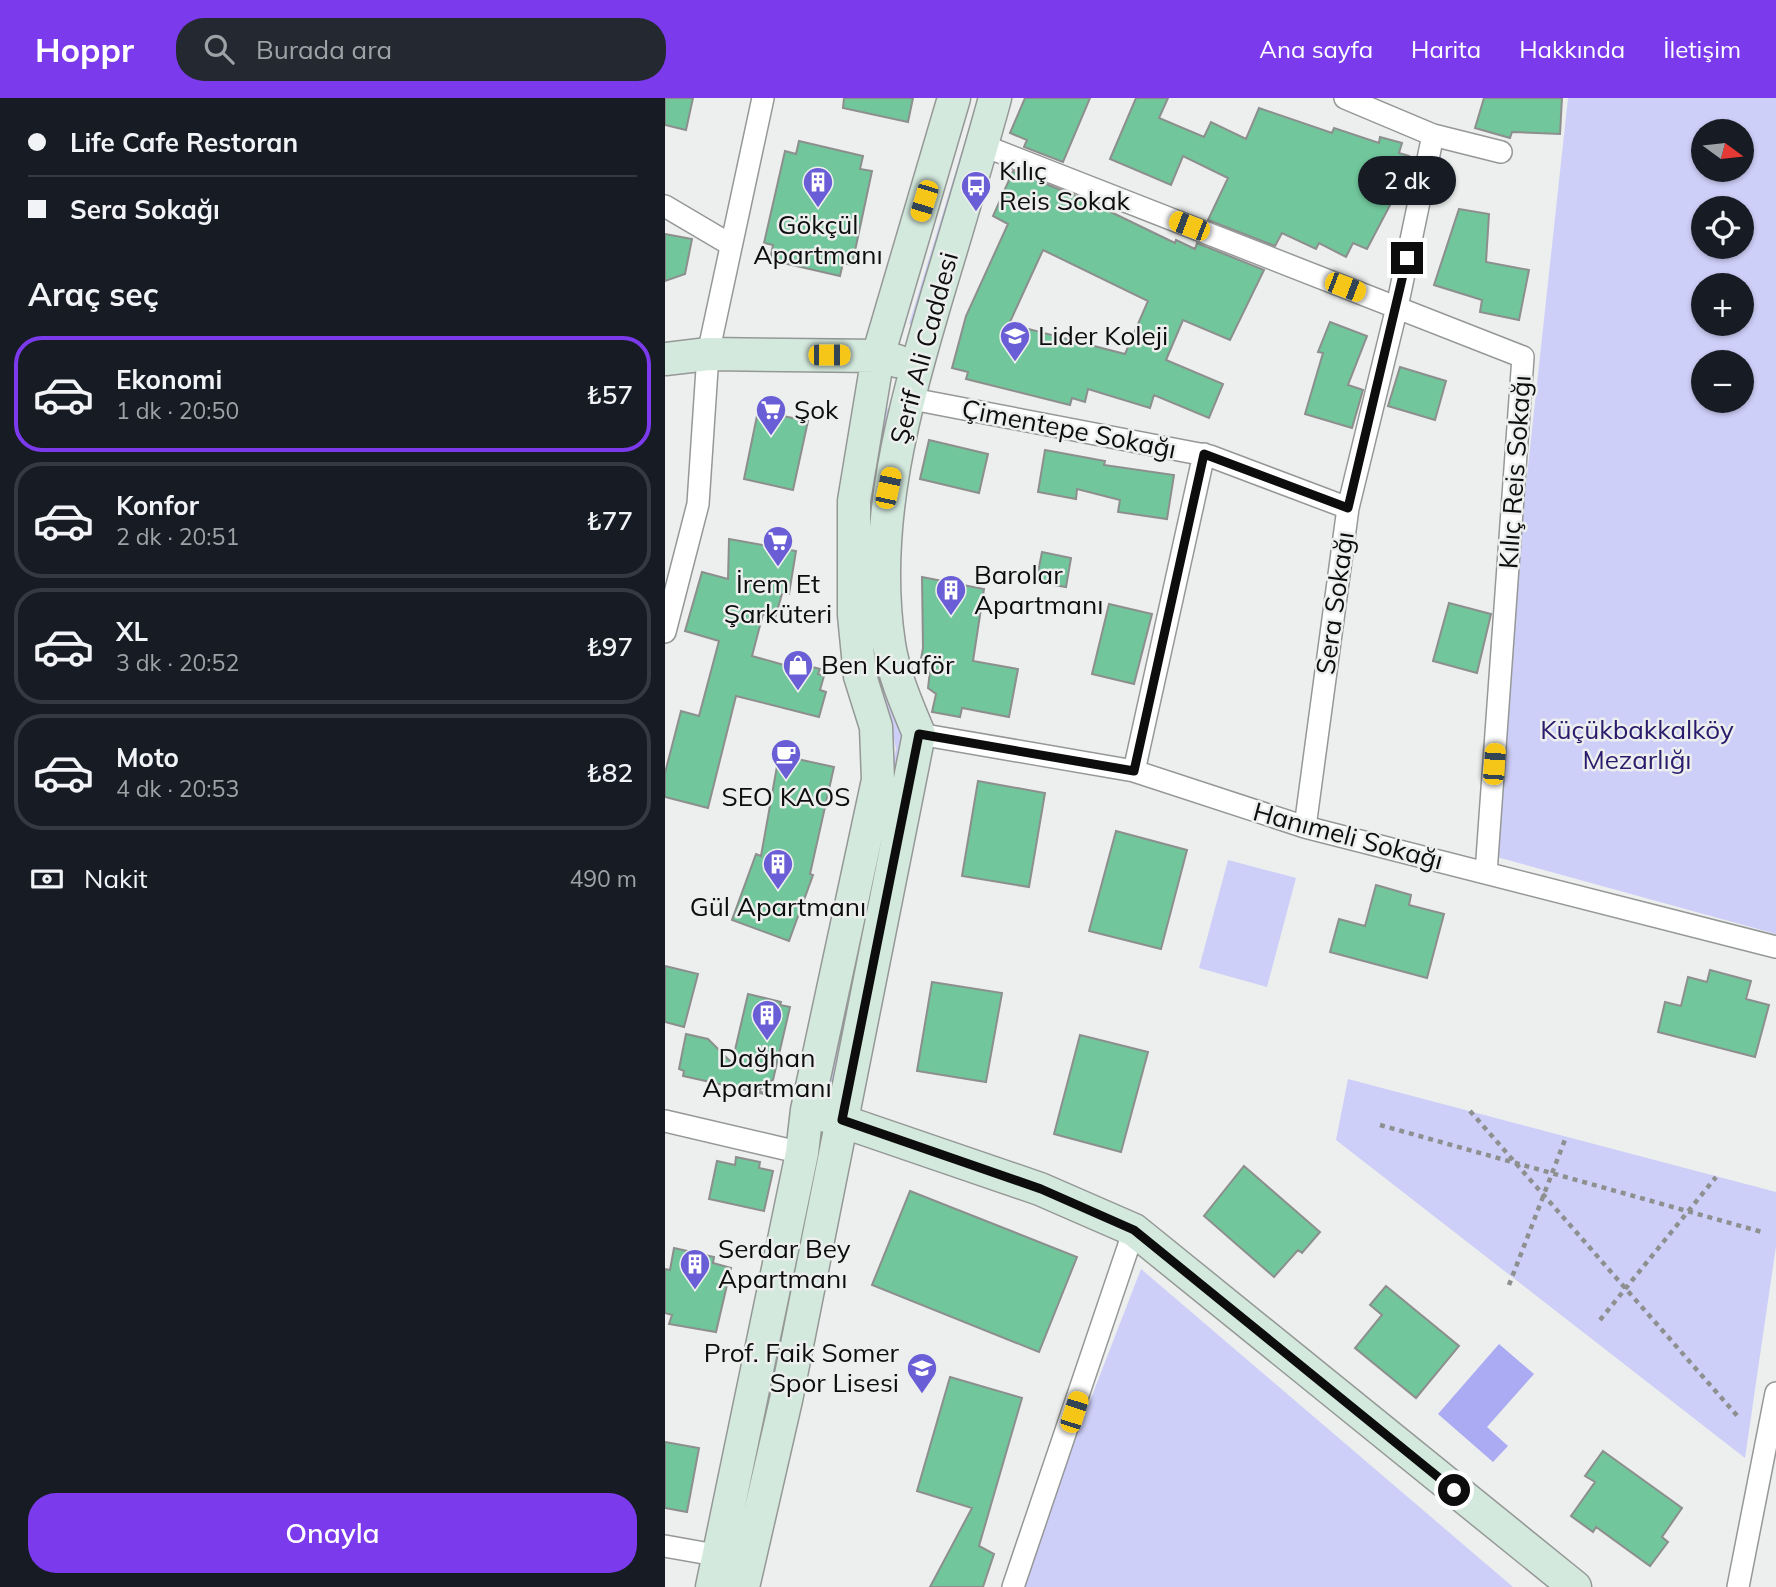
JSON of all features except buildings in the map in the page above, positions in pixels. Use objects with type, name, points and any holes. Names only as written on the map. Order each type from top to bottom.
[{"type":"street","points":[[665,632],[698,504],[708,354],[763,98]]},
{"type":"street","name":"Şerif Ali Caddesi","points":[[712,1587],[721,1556],[801,1153],[807,1110],[878,780],[876,727],[860,676],[854,615],[854,502],[871,388],[954,98]]},
{"type":"street","name":"Şerif Ali Caddesi","points":[[919,734],[901,691],[889,644],[885,569],[888,488],[907,398],[995,98]]},
{"type":"street","points":[[1345,98],[1433,135],[1501,152]]},
{"type":"street","name":"Sera Sokağı","points":[[1305,827],[1348,508],[1397,307],[1433,135]]},
{"type":"street","name":"Kılıç Reis Sokağı","points":[[982,145],[1523,357],[1486,873]]},
{"type":"street","points":[[665,206],[731,244]]},
{"type":"street","points":[[665,359],[708,354],[878,356],[916,366]]},
{"type":"street","points":[[871,388],[907,398]]},
{"type":"street","name":"Çimentepe Sokağı","points":[[907,398],[1204,454],[1348,508]]},
{"type":"street","points":[[1134,771],[1204,454]]},
{"type":"street","points":[[743,1587],[781,1426],[919,734]]},
{"type":"street","name":"Hanımeli Sokağı","points":[[919,734],[1134,771],[1305,827],[1776,947]]},
{"type":"street","points":[[807,1110],[1041,1189],[1134,1230],[1564,1584]]},
{"type":"street","points":[[665,1121],[835,1163]]},
{"type":"street","points":[[1013,1587],[1134,1230]]},
{"type":"street","points":[[1738,1587],[1776,1393]]},
{"type":"street","points":[[665,1546],[721,1556]]},
{"type":"path","points":[[1470,1111],[1740,1419]]},
{"type":"path","points":[[1380,1125],[1762,1232]]},
{"type":"path","points":[[1509,1285],[1566,1137]]},
{"type":"path","points":[[1600,1320],[1716,1177]]},
{"type":"green space","points":[[978,98],[984,98],[917,325],[909,324]]},
{"type":"green space","name":"Küçükbakkalköy Mezarlığı","points":[[1568,98],[1776,98],[1776,934],[1486,854]]},
{"type":"green space","points":[[887,408],[895,411],[888,674],[905,748],[834,1102],[825,1101],[896,749],[868,616],[871,484]]},
{"type":"green space","points":[[1228,860],[1296,878],[1267,987],[1199,968]]},
{"type":"green space","points":[[1348,1079],[1776,1192],[1776,1246],[1745,1458],[1336,1140]]},
{"type":"green space","points":[[821,1170],[740,1534],[811,1175]]},
{"type":"green space","points":[[1141,1269],[1513,1587],[1018,1587]]},
{"type":"water","points":[[1499,1344],[1534,1374],[1487,1427],[1508,1446],[1493,1462],[1438,1414]]},
{"type":"place","name":"Gökçül Apartmanı","points":[[818,209]]},
{"type":"place","name":"Kılıç Reis Sokak","points":[[976,213]]},
{"type":"place","name":"Lider Koleji","points":[[1015,363]]},
{"type":"place","name":"Şok","points":[[771,437]]},
{"type":"place","name":"İrem Et Şarküteri","points":[[778,568]]},
{"type":"place","name":"Barolar Apartmanı","points":[[951,617]]},
{"type":"place","name":"Ben Kuaför","points":[[798,692]]},
{"type":"place","name":"SEO KAOS","points":[[786,781]]},
{"type":"place","name":"Gül Apartmanı","points":[[778,891]]},
{"type":"place","name":"Dağhan Apartmanı","points":[[767,1042]]},
{"type":"place","name":"Serdar Bey Apartmanı","points":[[695,1291]]},
{"type":"place","name":"Prof. Faik Somer Spor Lisesi","points":[[922,1395]]},
{"type":"route","points":[[1407,258],[1348,508],[1204,454],[1134,771],[919,734],[842,1120],[1041,1189],[1134,1230],[1454,1490]]}]
